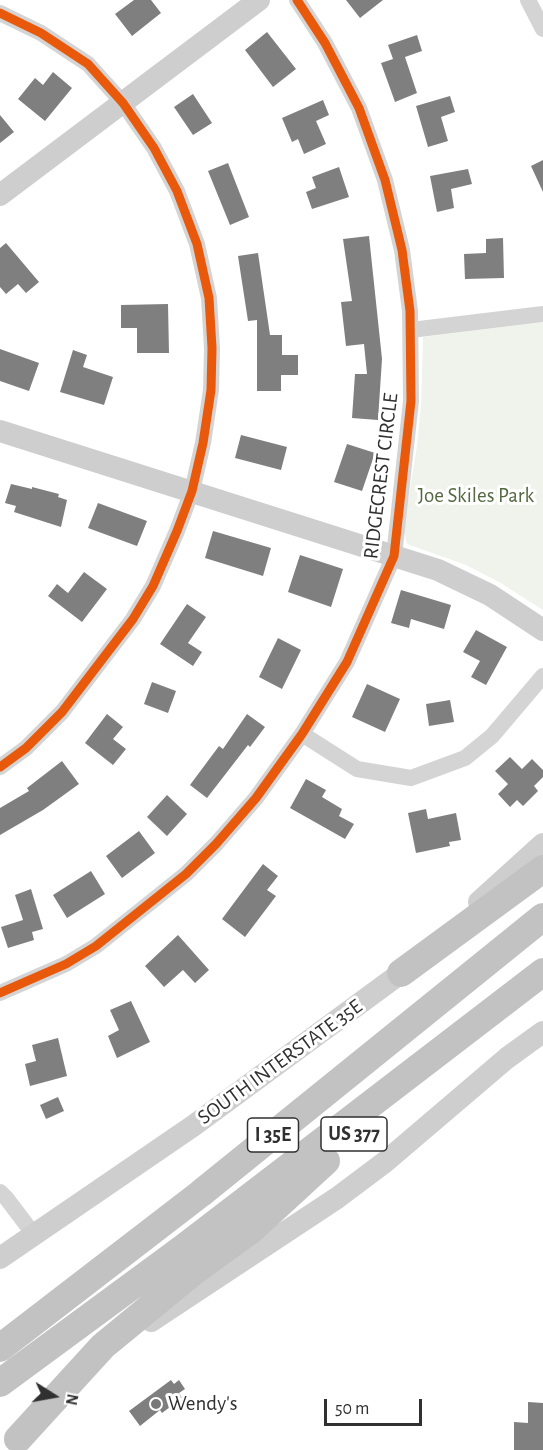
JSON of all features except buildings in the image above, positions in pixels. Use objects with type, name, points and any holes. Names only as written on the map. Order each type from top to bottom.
[{"type":"highway","points":[[401,973],[543,869]]},
{"type":"highway","name":"I 35E","points":[[0,1348],[200,1194],[543,916]]},
{"type":"highway","name":"I 35E","points":[[0,1383],[183,1249],[543,972]]},
{"type":"highway","name":"US 377","points":[[13,1444],[103,1346],[193,1272],[251,1230],[457,1039]]},
{"type":"main road","points":[[0,195],[259,0]]},
{"type":"main road","points":[[0,432],[192,491],[456,578],[490,595],[543,630]]},
{"type":"main road","name":"SOUTH INTERSTATE 35E","points":[[0,1258],[193,1126],[401,973],[543,844]]},
{"type":"main road","points":[[13,1444],[54,1401],[130,1334],[337,1198],[385,1162],[507,1058],[543,1032]]},
{"type":"street","name":"RIDGECREST CIRCLE","points":[[0,993],[66,964],[96,946],[186,874],[216,844],[256,798],[302,734],[347,662],[394,556],[411,401],[411,330],[402,250],[385,180],[359,108],[338,66],[297,0]]},
{"type":"street","points":[[528,0],[543,29]]},
{"type":"street","points":[[0,13],[41,33],[88,64],[123,103],[154,147],[177,191],[197,244],[209,298],[212,348],[211,390],[203,443],[192,491],[153,586],[133,619],[62,712],[26,748],[0,767]]},
{"type":"street","points":[[411,330],[543,314]]},
{"type":"street","points":[[302,734],[357,769],[411,777],[465,758],[492,736],[543,676]]},
{"type":"street","points":[[0,1192],[35,1236]]},
{"type":"green space","name":"Joe Skiles Park","points":[[543,322],[543,610],[499,582],[466,565],[407,544],[403,529],[417,446],[423,337]]},
{"type":"cycle path","points":[[0,993],[66,964],[96,946],[186,874],[216,844],[256,798],[302,734],[347,662],[394,556],[411,401],[410,311],[402,250],[385,180],[359,108],[325,43],[297,0]]},
{"type":"cycle path","points":[[0,13],[41,33],[88,64],[123,103],[154,148],[177,191],[197,244],[209,298],[212,348],[211,390],[203,443],[192,491],[153,586],[133,619],[62,712],[26,748],[0,767]]},
{"type":"place","name":"Wendy's","points":[[156,1404]]}]
